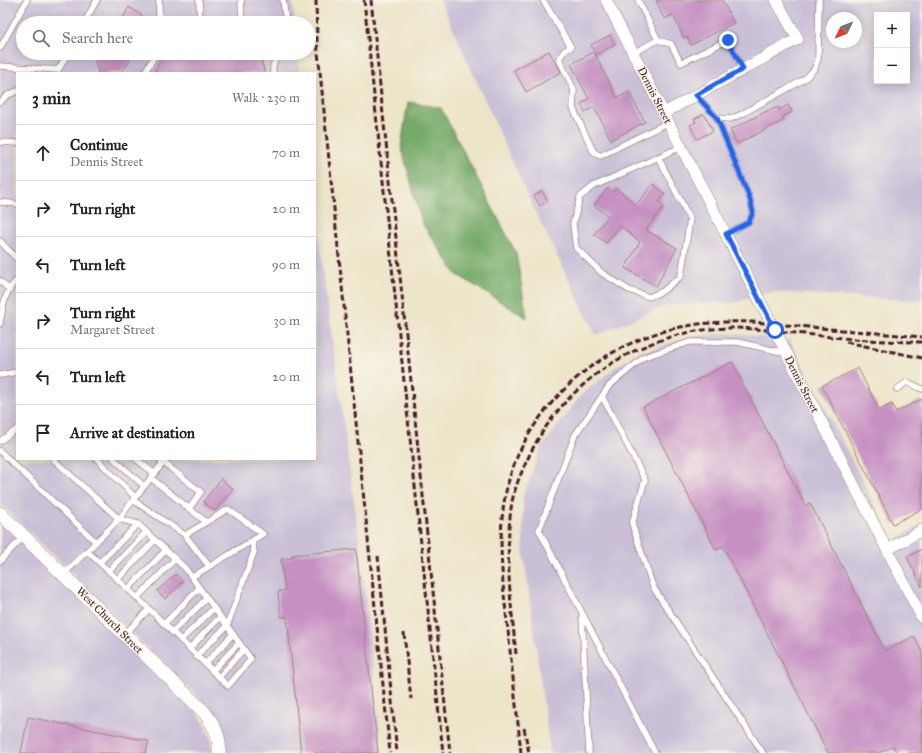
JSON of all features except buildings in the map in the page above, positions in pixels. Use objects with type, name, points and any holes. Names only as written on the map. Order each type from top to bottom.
[{"type":"street","name":"Dennis Street","points":[[606,0],[922,618]]},
{"type":"street","points":[[666,117],[696,95],[798,39],[776,0]]},
{"type":"street","name":"West Church Street","points":[[0,512],[204,712],[212,721],[216,730],[219,739],[219,753]]},
{"type":"street","points":[[887,550],[922,530]]},
{"type":"lane","points":[[18,16],[27,0]]},
{"type":"lane","points":[[88,16],[97,0]]},
{"type":"lane","points":[[158,0],[159,16]]},
{"type":"lane","points":[[199,0],[200,16]]},
{"type":"lane","points":[[241,0],[242,16]]},
{"type":"lane","points":[[283,0],[285,16]]},
{"type":"lane","points":[[543,0],[571,47],[564,51],[559,59],[574,90],[573,108],[594,151],[600,156],[666,117]]},
{"type":"lane","points":[[638,0],[658,40]]},
{"type":"lane","points":[[717,118],[730,119],[742,114],[794,86],[806,78],[815,68],[818,58],[819,0]]},
{"type":"lane","points":[[0,48],[16,20]]},
{"type":"lane","points":[[633,53],[658,40],[671,44],[681,62],[728,40],[743,69]]},
{"type":"lane","points":[[0,66],[58,70],[64,60]]},
{"type":"lane","points":[[145,72],[151,60]]},
{"type":"lane","points":[[273,72],[275,60]]},
{"type":"lane","points":[[0,102],[8,95],[16,91]]},
{"type":"lane","points":[[696,95],[717,118],[750,199],[753,212],[749,222],[726,234]]},
{"type":"lane","points":[[0,142],[16,143]]},
{"type":"lane","points":[[658,157],[690,219],[681,276],[663,291],[649,297],[629,290],[602,273],[576,248],[573,224],[580,197],[594,186],[681,146]]},
{"type":"lane","points":[[0,202],[16,204]]},
{"type":"lane","points":[[0,241],[16,258]]},
{"type":"lane","points":[[0,281],[10,290]]},
{"type":"lane","points":[[0,324],[2,311],[10,290],[16,281]]},
{"type":"lane","points":[[656,753],[539,530],[575,435],[609,386],[644,357],[690,342],[736,342],[786,353]]},
{"type":"lane","points":[[0,375],[16,372]]},
{"type":"lane","points":[[897,389],[907,382],[922,389]]},
{"type":"lane","points":[[602,396],[644,480],[632,524],[653,587],[763,753]]},
{"type":"lane","points":[[0,441],[16,430]]},
{"type":"lane","points":[[0,451],[96,542]]},
{"type":"lane","points":[[54,460],[118,519],[138,524],[185,568],[251,659],[228,686],[88,551]]},
{"type":"lane","points":[[97,460],[134,498],[185,535],[209,566]]},
{"type":"lane","points":[[115,460],[144,486]]},
{"type":"lane","points":[[137,460],[189,509],[206,522]]},
{"type":"lane","points":[[64,574],[118,519],[153,476],[162,460],[201,492],[189,509]]},
{"type":"lane","points":[[185,535],[228,509],[263,534],[192,577]]},
{"type":"lane","points":[[100,562],[138,524]]},
{"type":"lane","points":[[109,571],[146,532]]},
{"type":"lane","points":[[0,561],[24,536]]},
{"type":"lane","points":[[118,579],[154,540]]},
{"type":"lane","points":[[196,656],[227,626],[254,552],[252,541]]},
{"type":"lane","points":[[128,589],[166,550]]},
{"type":"lane","points":[[137,598],[175,559]]},
{"type":"lane","points":[[164,624],[200,588]]},
{"type":"lane","points":[[172,632],[207,598]]},
{"type":"lane","points":[[181,640],[214,608]]},
{"type":"lane","points":[[125,634],[149,609]]},
{"type":"lane","points":[[582,613],[589,753]]},
{"type":"lane","points":[[189,649],[220,617]]},
{"type":"lane","points":[[205,664],[233,634]]},
{"type":"lane","points":[[212,671],[239,642]]},
{"type":"lane","points":[[219,677],[244,649]]},
{"type":"shaded area","points":[[0,0],[292,0],[294,16],[16,16],[16,60],[299,60],[300,72],[16,72],[16,460],[316,460],[316,218],[360,546],[382,753],[225,753],[225,740],[221,724],[210,709],[0,503]]},
{"type":"shaded area","points":[[440,0],[922,0],[922,301],[772,292],[733,303],[667,305],[596,335],[530,201]]},
{"type":"shaded area","points":[[727,333],[790,340],[893,540],[922,524],[922,753],[550,753],[523,548],[523,496],[541,448],[581,395],[618,365],[641,352],[693,336]]},
{"type":"shaded area","points":[[0,519],[195,710],[204,723],[211,739],[212,753],[0,753]]},
{"type":"green space","points":[[408,102],[441,108],[516,253],[527,318],[456,274],[422,223],[401,146]]},
{"type":"railway","points":[[316,0],[317,42],[390,753]]},
{"type":"railway","points":[[364,0],[443,753]]},
{"type":"railway","points":[[371,0],[450,753]]},
{"type":"railway","points":[[521,753],[503,580],[501,529],[505,497],[516,459],[535,425],[560,394],[574,380],[608,355],[627,345],[666,330],[687,326],[708,323],[752,322],[922,337]]},
{"type":"railway","points":[[516,654],[508,559],[513,496],[529,456],[545,428],[564,404],[586,382],[612,364],[639,349],[668,338],[699,331],[747,328],[828,337],[922,342]]},
{"type":"railway","points":[[846,342],[922,358]]},
{"type":"railway","points":[[378,556],[397,753]]},
{"type":"railway","points":[[404,633],[411,699]]},
{"type":"railway","points":[[524,728],[529,753]]},
{"type":"route","points":[[728,40],[743,69],[696,95],[717,118],[726,144],[750,199],[753,212],[749,222],[726,234],[775,330]]}]
